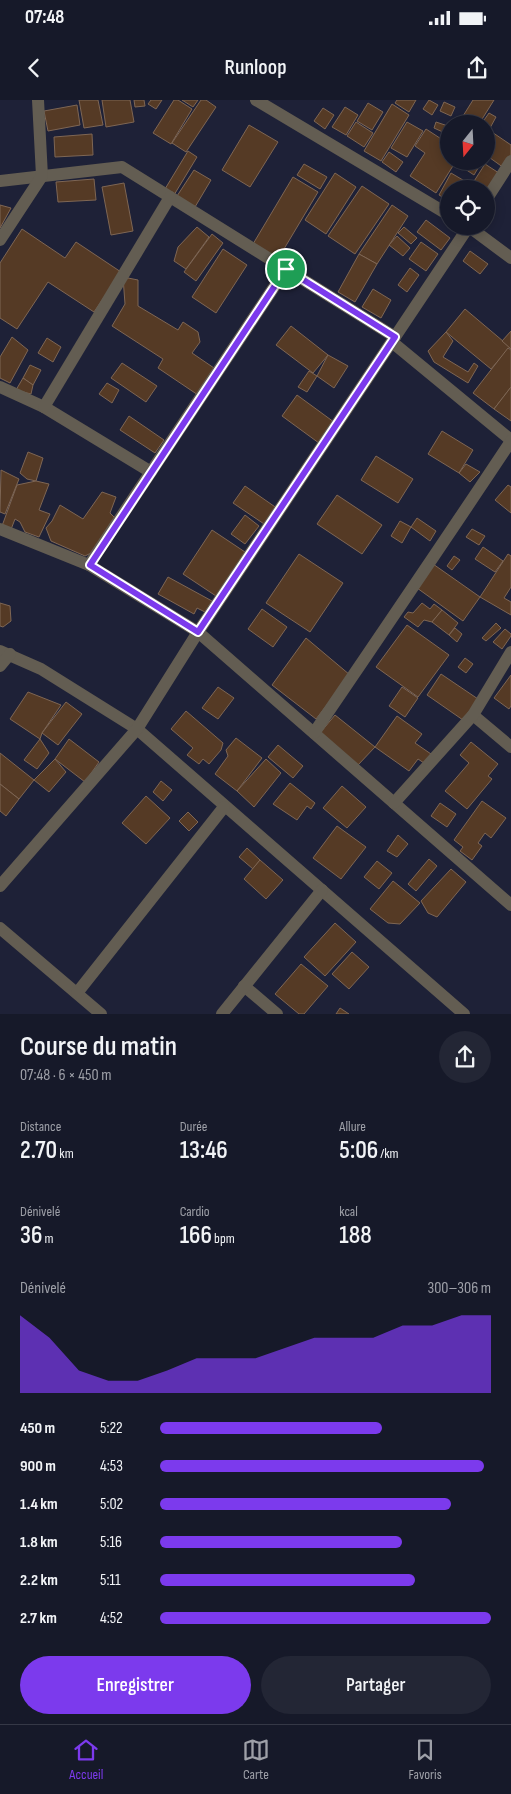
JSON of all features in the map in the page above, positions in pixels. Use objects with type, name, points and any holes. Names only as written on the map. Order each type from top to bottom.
[{"type":"street","points":[[0,240],[42,176],[38,100]]},
{"type":"street","points":[[256,100],[440,209]]},
{"type":"street","points":[[495,186],[511,162]]},
{"type":"street","points":[[0,182],[122,167],[286,269],[393,339],[511,440],[415,587],[372,646],[314,733]]},
{"type":"street","points":[[44,407],[170,197]]},
{"type":"street","points":[[0,886],[137,729],[198,632],[463,235]]},
{"type":"street","points":[[481,235],[511,258]]},
{"type":"street","points":[[90,565],[286,269]]},
{"type":"street","points":[[0,387],[44,407],[151,472]]},
{"type":"street","points":[[0,529],[90,565],[198,632],[511,905]]},
{"type":"street","points":[[0,666],[5,652],[40,669],[137,729],[464,1014]]},
{"type":"street","points":[[394,803],[473,715],[511,652]]},
{"type":"street","points":[[473,715],[511,747]]},
{"type":"street","points":[[77,993],[224,806]]},
{"type":"street","points":[[222,1014],[322,890]]},
{"type":"street","points":[[0,928],[101,1014]]},
{"type":"street","points":[[244,986],[277,1014]]},
{"type":"building","points":[[79,100],[98,100],[103,125],[84,128]]},
{"type":"building","points":[[102,100],[130,100],[134,122],[106,127]]},
{"type":"building","points":[[134,100],[144,100],[145,106],[135,107]]},
{"type":"building","points":[[151,100],[162,100],[156,109],[148,104]]},
{"type":"building","points":[[174,100],[178,100],[192,109],[171,144],[153,133]]},
{"type":"building","points":[[182,100],[198,100],[193,107]]},
{"type":"building","points":[[201,100],[206,100],[216,107],[186,152],[172,143]]},
{"type":"building","points":[[397,100],[416,100],[409,112],[395,103]]},
{"type":"building","points":[[429,100],[438,105],[432,115],[423,109]]},
{"type":"building","points":[[473,100],[494,100],[485,115],[464,115]]},
{"type":"building","points":[[444,102],[455,107],[451,115],[440,111]]},
{"type":"building","points":[[368,103],[383,112],[372,130],[357,121]]},
{"type":"building","points":[[392,104],[409,115],[381,161],[364,151]]},
{"type":"building","points":[[77,105],[80,125],[48,131],[44,111]]},
{"type":"building","points":[[345,107],[358,115],[346,135],[332,127]]},
{"type":"building","points":[[323,108],[334,115],[325,129],[314,121]]},
{"type":"building","points":[[356,122],[373,133],[364,147],[347,136]]},
{"type":"building","points":[[407,122],[423,131],[407,157],[391,148]]},
{"type":"building","points":[[436,122],[440,123],[440,131],[434,128]]},
{"type":"building","points":[[249,125],[278,142],[250,187],[222,170]]},
{"type":"building","points":[[426,129],[440,138],[440,170],[450,170],[444,180],[440,180],[440,187],[436,193],[410,176],[425,153],[415,146]]},
{"type":"building","points":[[92,134],[93,155],[55,157],[54,137]]},
{"type":"building","points":[[495,134],[511,145],[511,158],[504,168],[495,162]]},
{"type":"building","points":[[188,151],[197,157],[174,195],[165,189]]},
{"type":"building","points":[[389,152],[403,162],[396,172],[382,162]]},
{"type":"building","points":[[304,164],[327,177],[320,189],[297,175]]},
{"type":"building","points":[[194,170],[211,180],[195,207],[177,196]]},
{"type":"building","points":[[466,170],[477,170],[474,175]]},
{"type":"building","points":[[481,170],[494,170],[502,175],[495,181],[475,180]]},
{"type":"building","points":[[335,173],[356,187],[326,234],[305,220]]},
{"type":"building","points":[[451,173],[463,180],[447,180]]},
{"type":"building","points":[[293,177],[318,192],[278,259],[253,244]]},
{"type":"building","points":[[94,179],[96,200],[58,202],[56,182]]},
{"type":"building","points":[[124,183],[133,231],[111,235],[102,187]]},
{"type":"building","points":[[362,186],[389,204],[355,254],[328,236]]},
{"type":"building","points":[[0,205],[11,208],[0,228]]},
{"type":"building","points":[[392,205],[408,216],[377,264],[359,254]]},
{"type":"building","points":[[426,220],[440,230],[440,235],[446,235],[450,238],[441,250],[417,232]]},
{"type":"building","points":[[197,227],[209,237],[186,269],[174,261],[178,247]]},
{"type":"building","points":[[404,227],[417,238],[411,244],[398,233]]},
{"type":"building","points":[[22,229],[65,258],[76,242],[121,272],[94,312],[48,282],[17,329],[0,318],[0,263]]},
{"type":"building","points":[[212,234],[223,243],[196,281],[184,272]]},
{"type":"building","points":[[397,236],[410,248],[403,256],[389,245]]},
{"type":"building","points":[[421,242],[438,254],[426,271],[409,259]]},
{"type":"building","points":[[223,249],[247,265],[216,313],[192,297]]},
{"type":"building","points":[[470,251],[488,264],[480,274],[463,261]]},
{"type":"building","points":[[359,254],[377,264],[355,302],[338,292]]},
{"type":"building","points":[[410,268],[419,275],[407,292],[398,285]]},
{"type":"building","points":[[123,277],[138,280],[138,306],[178,330],[183,322],[198,332],[200,342],[192,353],[214,368],[201,397],[158,368],[163,359],[112,326],[125,304]]},
{"type":"building","points":[[373,289],[391,300],[381,318],[362,307]]},
{"type":"building","points":[[465,309],[510,347],[491,369],[446,332]]},
{"type":"building","points":[[291,326],[328,355],[313,373],[276,345]]},
{"type":"building","points":[[511,331],[511,349],[502,341]]},
{"type":"building","points":[[446,332],[453,341],[443,357],[468,372],[474,363],[478,366],[468,383],[434,362],[428,351]]},
{"type":"building","points":[[12,337],[28,350],[10,383],[0,378],[0,357]]},
{"type":"building","points":[[47,338],[61,347],[53,362],[38,353]]},
{"type":"building","points":[[508,348],[511,350],[511,387],[494,409],[473,393]]},
{"type":"building","points":[[328,355],[348,366],[334,388],[317,376]]},
{"type":"building","points":[[122,363],[157,386],[146,402],[111,378]]},
{"type":"building","points":[[30,365],[41,370],[33,385],[23,378]]},
{"type":"building","points":[[309,371],[317,376],[307,392],[298,387]]},
{"type":"building","points":[[23,378],[33,385],[31,394],[16,390]]},
{"type":"building","points":[[107,383],[119,390],[112,403],[99,394]]},
{"type":"building","points":[[511,387],[511,421],[494,409]]},
{"type":"building","points":[[297,395],[338,425],[323,446],[282,416]]},
{"type":"building","points":[[129,416],[164,440],[155,453],[120,430]]},
{"type":"building","points":[[442,431],[473,450],[459,473],[428,454]]},
{"type":"building","points":[[28,452],[43,458],[36,481],[27,479],[20,473]]},
{"type":"building","points":[[376,456],[413,479],[398,503],[361,480]]},
{"type":"building","points":[[466,464],[480,472],[470,482],[459,473]]},
{"type":"building","points":[[1,470],[19,479],[5,514],[0,512]]},
{"type":"building","points":[[36,481],[49,484],[39,510],[50,514],[39,537],[25,532],[20,522],[15,519],[10,532],[2,526],[17,485]]},
{"type":"building","points":[[508,485],[511,487],[511,513],[495,500]]},
{"type":"building","points":[[245,486],[281,511],[270,528],[233,503]]},
{"type":"building","points":[[102,492],[116,497],[110,513],[115,518],[95,551],[85,556],[51,541],[46,528],[60,505],[83,519]]},
{"type":"building","points":[[337,495],[382,525],[362,554],[317,524]]},
{"type":"building","points":[[245,515],[259,526],[245,544],[231,534]]},
{"type":"building","points":[[417,518],[436,531],[430,541],[411,527]]},
{"type":"building","points":[[400,521],[411,527],[402,543],[391,536]]},
{"type":"building","points":[[472,529],[485,536],[479,545],[466,537]]},
{"type":"building","points":[[212,530],[248,554],[219,598],[183,574]]},
{"type":"building","points":[[483,547],[503,561],[495,572],[475,559]]},
{"type":"building","points":[[299,554],[343,583],[310,632],[266,603]]},
{"type":"building","points":[[508,554],[511,556],[511,587],[504,598],[511,602],[511,615],[480,597]]},
{"type":"building","points":[[454,556],[460,560],[452,570],[447,566]]},
{"type":"building","points":[[433,564],[480,597],[463,621],[417,588]]},
{"type":"building","points":[[168,577],[212,601],[205,612],[197,608],[194,614],[158,594]]},
{"type":"building","points":[[0,603],[10,606],[11,621],[3,627],[0,626]]},
{"type":"building","points":[[422,603],[430,609],[434,604],[442,610],[432,622],[424,620],[418,627],[404,617],[408,612],[413,613]]},
{"type":"building","points":[[262,609],[287,627],[273,647],[248,629]]},
{"type":"building","points":[[442,610],[458,623],[449,635],[432,622]]},
{"type":"building","points":[[496,623],[501,628],[486,641],[482,638]]},
{"type":"building","points":[[407,625],[449,655],[418,697],[376,667]]},
{"type":"building","points":[[455,628],[462,634],[457,642],[449,635]]},
{"type":"building","points":[[505,629],[511,636],[502,649],[493,642]]},
{"type":"building","points":[[306,638],[350,675],[316,719],[272,685]]},
{"type":"building","points":[[465,658],[473,664],[466,673],[458,667]]},
{"type":"building","points":[[441,674],[478,699],[463,720],[427,695]]},
{"type":"building","points":[[511,675],[511,706],[509,709],[494,698]]},
{"type":"building","points":[[218,687],[234,698],[218,719],[202,708]]},
{"type":"building","points":[[402,687],[418,698],[405,717],[389,706]]},
{"type":"building","points":[[28,692],[61,705],[40,739],[10,719]]},
{"type":"building","points":[[66,702],[82,714],[58,745],[42,733]]},
{"type":"building","points":[[186,711],[223,743],[221,750],[209,764],[203,759],[199,764],[187,755],[193,748],[171,729]]},
{"type":"building","points":[[335,715],[375,747],[358,765],[320,733]]},
{"type":"building","points":[[397,716],[422,734],[415,743],[431,754],[424,763],[418,759],[409,771],[375,747]]},
{"type":"building","points":[[236,738],[262,758],[237,791],[215,774],[228,756],[226,750]]},
{"type":"building","points":[[40,739],[49,753],[37,769],[24,760]]},
{"type":"building","points":[[69,739],[99,762],[85,782],[55,759]]},
{"type":"building","points":[[471,742],[498,764],[488,776],[492,779],[467,809],[445,791],[469,763],[460,755]]},
{"type":"building","points":[[278,745],[303,766],[293,778],[268,757]]},
{"type":"building","points":[[0,753],[34,780],[19,799],[0,784]]},
{"type":"building","points":[[55,759],[66,772],[49,792],[34,780]]},
{"type":"building","points":[[266,759],[281,773],[254,807],[237,791]]},
{"type":"building","points":[[161,781],[172,790],[163,801],[153,792]]},
{"type":"building","points":[[290,783],[315,803],[311,809],[307,806],[297,820],[273,804]]},
{"type":"building","points":[[0,784],[19,799],[6,816],[0,811]]},
{"type":"building","points":[[342,786],[366,807],[347,828],[323,808]]},
{"type":"building","points":[[146,796],[170,818],[146,844],[122,823]]},
{"type":"building","points":[[482,801],[506,818],[491,838],[485,833],[478,843],[482,846],[472,860],[460,851],[463,847],[454,840]]},
{"type":"building","points":[[440,803],[456,814],[447,827],[431,816]]},
{"type":"building","points":[[188,812],[198,822],[189,831],[179,821]]},
{"type":"building","points":[[337,826],[366,847],[341,879],[313,858]]},
{"type":"building","points":[[398,835],[408,844],[397,857],[387,851]]},
{"type":"building","points":[[247,848],[260,860],[253,869],[239,857]]},
{"type":"building","points":[[429,859],[437,866],[416,891],[408,884]]},
{"type":"building","points":[[260,860],[283,880],[266,899],[244,879]]},
{"type":"building","points":[[377,861],[392,873],[379,889],[364,877]]},
{"type":"building","points":[[451,869],[466,882],[437,917],[428,913],[421,901]]},
{"type":"building","points":[[393,881],[420,903],[400,924],[388,923],[370,909]]},
{"type":"building","points":[[335,923],[356,942],[325,976],[304,957]]},
{"type":"building","points":[[352,952],[369,967],[349,989],[332,974]]},
{"type":"building","points":[[301,964],[328,986],[304,1014],[299,1014],[275,994]]},
{"type":"building","points":[[340,1008],[349,1014],[336,1014]]},
{"type":"route","points":[[286,269],[395,337],[198,632],[90,565],[286,269]]}]
